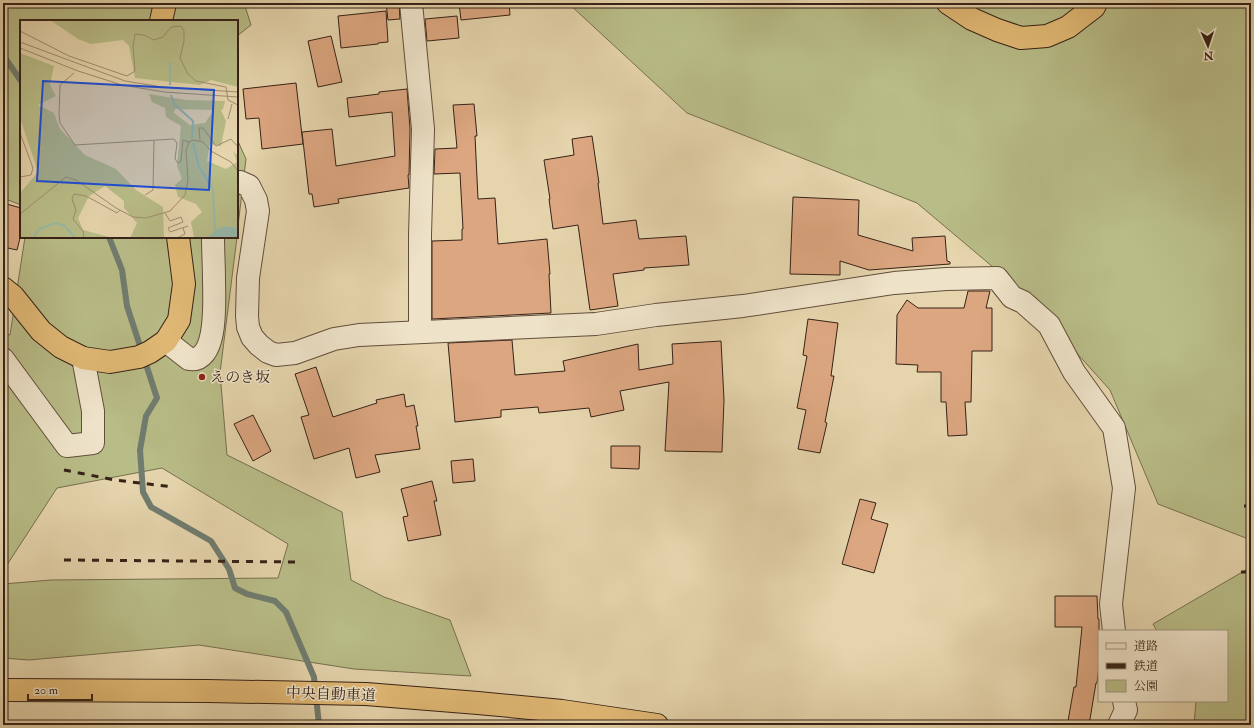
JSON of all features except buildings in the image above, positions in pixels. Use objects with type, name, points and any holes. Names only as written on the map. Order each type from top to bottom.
[{"type":"highway","points":[[162,20],[165,3]]},
{"type":"highway","points":[[948,3],[972,19],[997,30],[1021,38],[1047,36],[1068,27],[1094,7],[1096,3]]},
{"type":"highway","points":[[3,288],[13,296],[41,331],[61,346],[83,358],[110,362],[129,358],[158,347],[178,320],[184,284],[178,238]]},
{"type":"highway","name":"中央自動車道","points":[[3,690],[366,694],[478,702],[657,725]]},
{"type":"street","points":[[411,3],[423,129],[420,235],[420,332]]},
{"type":"street","points":[[238,182],[249,186],[256,200],[258,211],[248,278],[248,327],[252,336],[259,345],[268,352],[276,355],[295,353],[334,339],[359,335],[596,324],[656,315],[743,306],[894,283],[946,279],[997,278],[1012,297],[1023,302],[1049,325],[1074,372],[1114,428],[1124,488],[1110,604],[1114,630]]},
{"type":"street","points":[[158,347],[189,359],[197,358],[206,351],[211,337],[215,314],[213,238]]},
{"type":"street","points":[[3,359],[67,446],[93,444],[93,411],[83,358]]},
{"type":"street","points":[[1119,725],[1126,710],[1124,702]]},
{"type":"green space","points":[[3,3],[244,3],[251,25],[238,35],[238,20],[20,20],[20,205],[3,198]]},
{"type":"green space","points":[[568,3],[1251,3],[1251,540],[1158,504],[1110,390],[1019,289],[917,203],[687,113]]},
{"type":"green space","points":[[238,141],[246,159],[238,226]]},
{"type":"green space","points":[[25,238],[237,238],[220,373],[227,455],[342,512],[351,580],[384,597],[450,620],[471,676],[354,669],[199,645],[29,660],[3,658],[3,584],[51,580],[278,578],[288,544],[162,468],[57,488],[3,571],[3,334],[10,335]]},
{"type":"green space","points":[[1251,567],[1251,725],[1194,725],[1196,702],[1228,702],[1228,630],[1156,630],[1153,624]]},
{"type":"waterway","points":[[3,55],[20,80]]},
{"type":"waterway","points":[[109,238],[122,270],[127,306],[157,398],[146,416],[140,450],[143,492],[151,507],[211,541],[229,569],[235,588],[247,594],[275,601],[286,612],[314,677],[319,725]]},
{"type":"railway","points":[[64,470],[115,480],[173,487]]},
{"type":"railway","points":[[1244,506],[1251,506]]},
{"type":"railway","points":[[64,560],[302,562]]},
{"type":"railway","points":[[1241,572],[1251,572]]},
{"type":"place","name":"えのき坂","points":[[202,377]]}]
